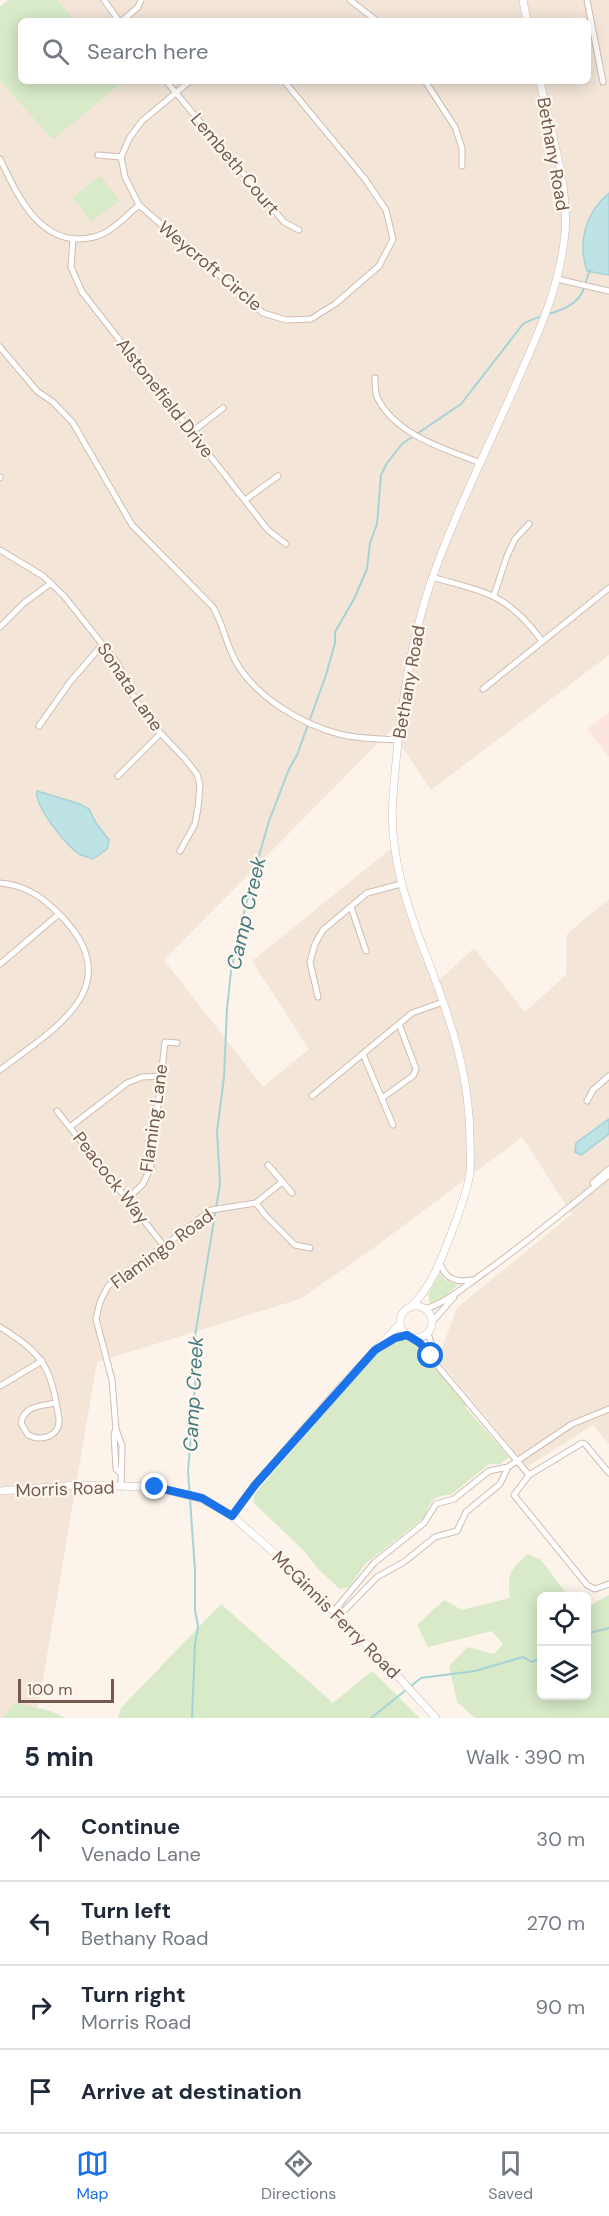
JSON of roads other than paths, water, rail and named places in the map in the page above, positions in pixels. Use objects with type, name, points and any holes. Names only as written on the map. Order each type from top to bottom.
[{"type":"street","points":[[104,0],[119,18]]},
{"type":"street","points":[[125,18],[138,7],[141,0]]},
{"type":"street","points":[[350,0],[373,18]]},
{"type":"street","points":[[523,0],[526,18]]},
{"type":"street","points":[[587,0],[591,18]]},
{"type":"street","points":[[591,20],[603,82]]},
{"type":"street","name":"Lembeth Court","points":[[168,84],[284,222],[299,230]]},
{"type":"street","points":[[98,155],[121,157],[130,137],[142,121],[186,84]]},
{"type":"street","name":"Weycroft Circle","points":[[121,157],[125,177],[139,205],[263,313],[286,320],[311,319],[335,304],[379,266],[393,239],[386,210],[365,179],[286,84]]},
{"type":"street","points":[[427,84],[456,128],[462,148],[462,166]]},
{"type":"street","name":"Bethany Road","points":[[410,1307],[423,1292],[456,1222],[470,1174],[470,1115],[462,1062],[401,884],[395,856],[392,801],[413,645],[432,577],[537,336],[557,279],[565,232],[565,209],[562,183],[541,84]]},
{"type":"street","points":[[0,159],[20,199],[37,222],[54,234],[73,239],[95,237],[110,229],[139,205]]},
{"type":"street","name":"Alstonefield Drive","points":[[73,239],[71,267],[82,292],[268,530],[286,544]]},
{"type":"street","points":[[557,279],[609,291]]},
{"type":"street","points":[[0,347],[37,391],[60,408],[73,423],[132,525],[213,607],[236,662],[254,685],[294,715],[320,727],[339,734],[366,739],[399,740]]},
{"type":"street","points":[[375,378],[376,395],[388,414],[407,431],[481,463]]},
{"type":"street","points":[[192,432],[223,408]]},
{"type":"street","points":[[245,500],[279,476]]},
{"type":"street","points":[[494,595],[515,539],[529,524]]},
{"type":"street","name":"Sonata Lane","points":[[0,550],[51,583],[118,664],[135,699],[160,734],[191,766],[200,785],[200,796],[195,824],[180,851]]},
{"type":"street","points":[[432,577],[494,595],[520,614],[542,641]]},
{"type":"street","points":[[0,627],[24,603],[51,583]]},
{"type":"street","points":[[483,689],[609,588]]},
{"type":"street","points":[[39,726],[69,682],[102,645]]},
{"type":"street","points":[[118,776],[160,734]]},
{"type":"street","points":[[0,883],[32,892],[48,902],[73,930],[82,946],[87,970],[85,989],[77,1006],[0,1070]]},
{"type":"street","points":[[318,997],[310,962],[315,944],[323,930],[367,894],[401,884]]},
{"type":"street","points":[[351,907],[366,951]]},
{"type":"street","points":[[0,964],[59,914]]},
{"type":"street","points":[[312,1096],[412,1013],[443,1002]]},
{"type":"street","points":[[381,1098],[412,1076],[416,1069],[399,1024]]},
{"type":"street","name":"Flaming Lane","points":[[127,1199],[143,1184],[151,1166],[165,1042],[177,1043]]},
{"type":"street","points":[[363,1054],[393,1125]]},
{"type":"street","points":[[70,1127],[127,1083],[142,1077],[161,1076]]},
{"type":"street","points":[[587,1101],[593,1090],[609,1076]]},
{"type":"street","name":"Peacock Way","points":[[57,1111],[164,1246]]},
{"type":"street","points":[[268,1166],[292,1194]]},
{"type":"street","points":[[580,1198],[609,1169]]},
{"type":"street","points":[[232,1516],[255,1485],[400,1324],[403,1313],[410,1307],[423,1308],[439,1304],[459,1292],[609,1175]]},
{"type":"street","points":[[282,1182],[256,1203],[295,1245],[310,1248]]},
{"type":"street","name":"Flamingo Road","points":[[120,1473],[116,1469],[112,1380],[96,1318],[108,1286],[211,1210],[256,1203]]},
{"type":"street","points":[[441,1256],[442,1269],[450,1278],[458,1281],[476,1279]]},
{"type":"street","name":"Bethany Road","points":[[423,1292],[423,1308]]},
{"type":"street","points":[[439,1366],[432,1351],[428,1333],[432,1322],[459,1292]]},
{"type":"street","points":[[423,1308],[430,1314],[432,1322]]},
{"type":"street","points":[[400,1324],[407,1335],[415,1339],[439,1366],[530,1475]]},
{"type":"street","points":[[0,1327],[29,1347],[42,1361],[52,1379],[57,1403],[59,1423],[56,1432],[51,1436],[37,1438],[25,1433],[21,1419],[27,1410],[57,1403]]},
{"type":"street","points":[[415,1339],[428,1333]]},
{"type":"street","points":[[375,1350],[395,1338],[407,1335]]},
{"type":"street","points":[[0,1386],[42,1361]]},
{"type":"street","points":[[336,1615],[374,1563],[424,1522],[436,1504],[454,1499],[489,1472],[508,1467],[565,1428],[609,1409]]},
{"type":"street","name":"Flamingo Road","points":[[116,1429],[120,1436],[122,1455],[121,1487]]},
{"type":"street","points":[[609,1473],[582,1443],[530,1475],[514,1495],[587,1585],[596,1588],[609,1584]]},
{"type":"street","points":[[115,1455],[122,1455]]},
{"type":"street","points":[[336,1615],[377,1577],[404,1562],[435,1537],[457,1531],[466,1512],[501,1483],[508,1467]]},
{"type":"street","name":"Morris Road","points":[[0,1491],[78,1485],[155,1487],[202,1498],[232,1516]]},
{"type":"street","name":"McGinnis Ferry Road","points":[[232,1516],[288,1564],[436,1718]]},
{"type":"water","points":[[609,193],[609,275],[587,271],[583,249],[589,218]]},
{"type":"water","points":[[37,791],[89,809],[109,840],[107,849],[93,859],[79,854],[59,834],[40,806]]},
{"type":"water","points":[[609,1119],[609,1134],[581,1155],[575,1152],[576,1143]]},
{"type":"waterway","name":"Camp Creek","points":[[192,1718],[198,1626],[195,1610],[195,1570],[188,1471],[196,1372],[195,1336],[220,1184],[217,1132],[224,1077],[231,971],[257,863],[269,821],[289,769],[297,755],[326,675],[335,643],[335,632],[354,599],[367,569],[370,543],[377,524],[381,475],[387,463],[402,444],[461,404],[523,324],[563,309],[577,300],[582,293],[590,270]]},
{"type":"waterway","points":[[591,1633],[609,1628]]},
{"type":"waterway","points":[[371,1718],[421,1678],[475,1671],[523,1657],[532,1662],[537,1660]]}]
